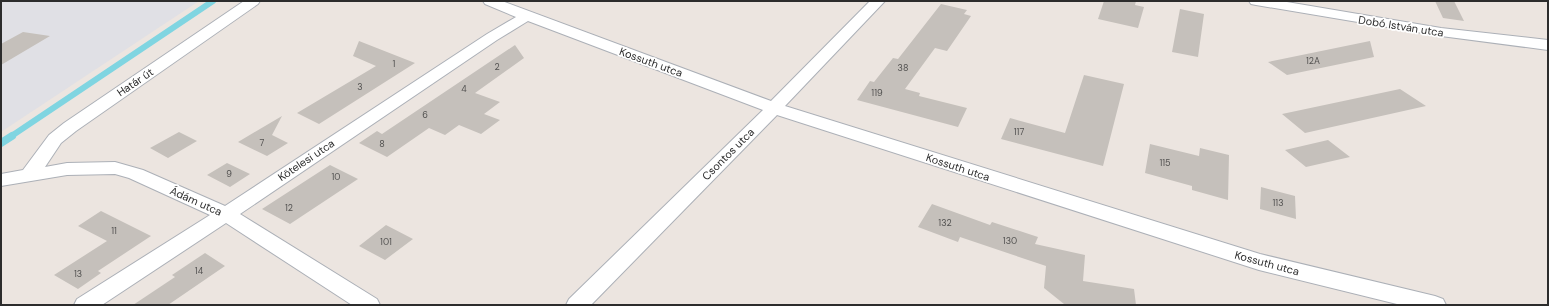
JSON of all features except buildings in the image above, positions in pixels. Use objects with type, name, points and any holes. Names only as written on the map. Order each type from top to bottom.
[{"type":"street","name":"Határ út","points":[[29,175],[55,139],[70,127],[253,1]]},
{"type":"street","name":"Kossuth utca","points":[[490,1],[774,108],[1259,262],[1396,300],[1435,305]]},
{"type":"street","name":"Csontos utca","points":[[577,305],[774,108],[878,1]]},
{"type":"street","name":"Dobó István utca","points":[[1256,1],[1441,32],[1548,45]]},
{"type":"street","name":"Kötelesi utca","points":[[85,305],[226,214],[492,36],[528,16]]},
{"type":"street","name":"Ádám utca","points":[[1,180],[67,169],[115,168],[136,174],[226,214],[369,305]]},
{"type":"shaded area","points":[[1,1],[199,1],[1,132]]},
{"type":"waterway","points":[[10,137],[213,1]]},
{"type":"waterway","points":[[1,143],[12,136]]}]
